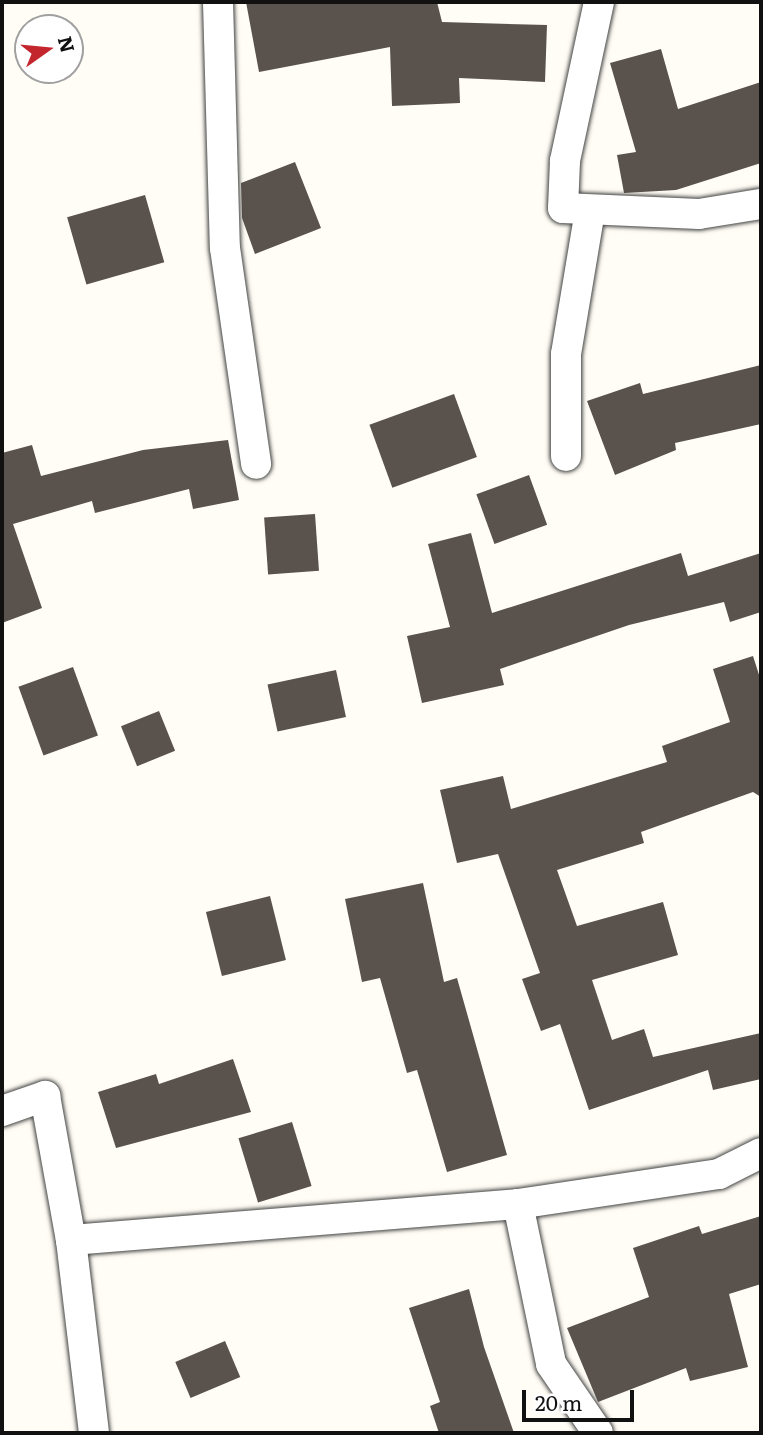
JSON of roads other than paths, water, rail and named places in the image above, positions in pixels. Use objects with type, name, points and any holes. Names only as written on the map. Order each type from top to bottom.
[{"type":"street","points":[[218,2],[225,248],[256,464]]},
{"type":"street","points":[[599,2],[565,161],[563,208],[699,214],[761,204]]},
{"type":"street","points":[[566,456],[566,354],[590,210]]},
{"type":"street","points":[[2,1111],[46,1096],[71,1240],[94,1433]]},
{"type":"street","points":[[71,1240],[518,1204],[719,1174],[761,1153]]},
{"type":"street","points":[[518,1204],[551,1364],[598,1433]]}]
